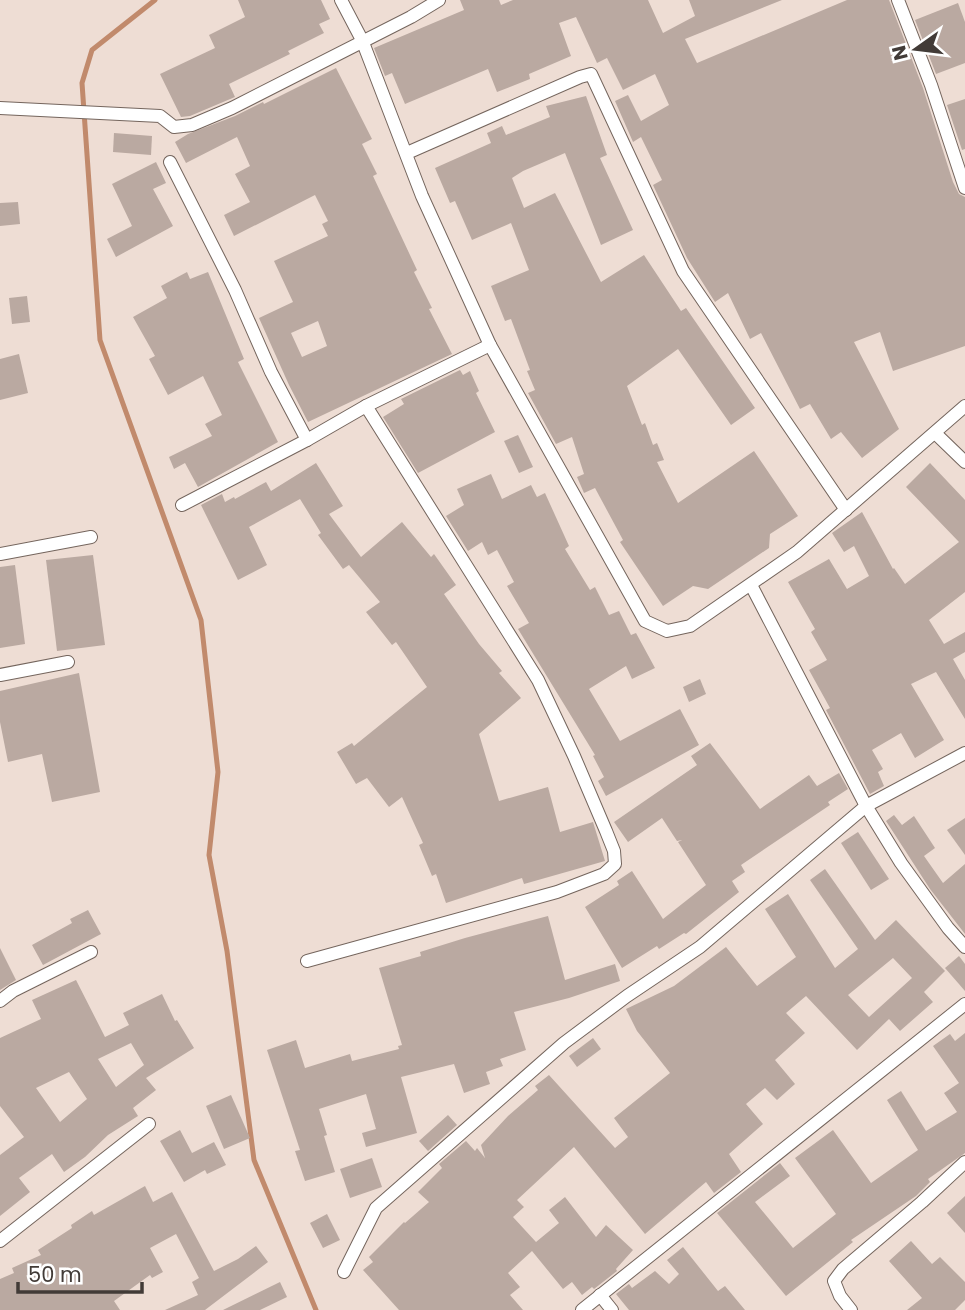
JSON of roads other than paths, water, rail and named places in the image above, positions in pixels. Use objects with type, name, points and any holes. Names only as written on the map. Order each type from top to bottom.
[{"type":"street","points":[[341,0],[362,40],[422,196],[490,345],[645,621],[667,631],[690,626],[797,552],[965,406]]},
{"type":"street","points":[[0,108],[160,116],[174,127],[192,125],[232,108],[411,17],[439,0]]},
{"type":"street","points":[[898,0],[931,85],[965,188]]},
{"type":"street","points":[[407,153],[580,76],[591,74],[683,271],[846,510]]},
{"type":"street","points":[[170,162],[235,290],[271,372],[306,440]]},
{"type":"street","points":[[182,505],[306,440],[366,405],[490,345]]},
{"type":"street","points":[[307,961],[557,892],[604,874],[615,864],[614,851],[538,680],[366,405]]},
{"type":"street","points":[[935,433],[965,462]]},
{"type":"street","points":[[0,554],[91,537]]},
{"type":"street","points":[[751,585],[866,806],[901,863],[965,947]]},
{"type":"street","points":[[0,675],[68,662]]},
{"type":"street","points":[[344,1272],[376,1208],[564,1044],[627,996],[700,947],[866,806],[965,753]]},
{"type":"street","points":[[0,1001],[13,991],[91,952]]},
{"type":"street","points":[[582,1310],[965,1004]]},
{"type":"street","points":[[0,1241],[149,1124]]},
{"type":"street","points":[[851,1310],[840,1296],[834,1281],[843,1269],[965,1162]]},
{"type":"street","points":[[600,1295],[612,1310]]},
{"type":"waterway","points":[[155,0],[92,50],[82,83],[100,340],[201,620],[218,772],[209,855],[227,951],[254,1160],[316,1310]]}]
